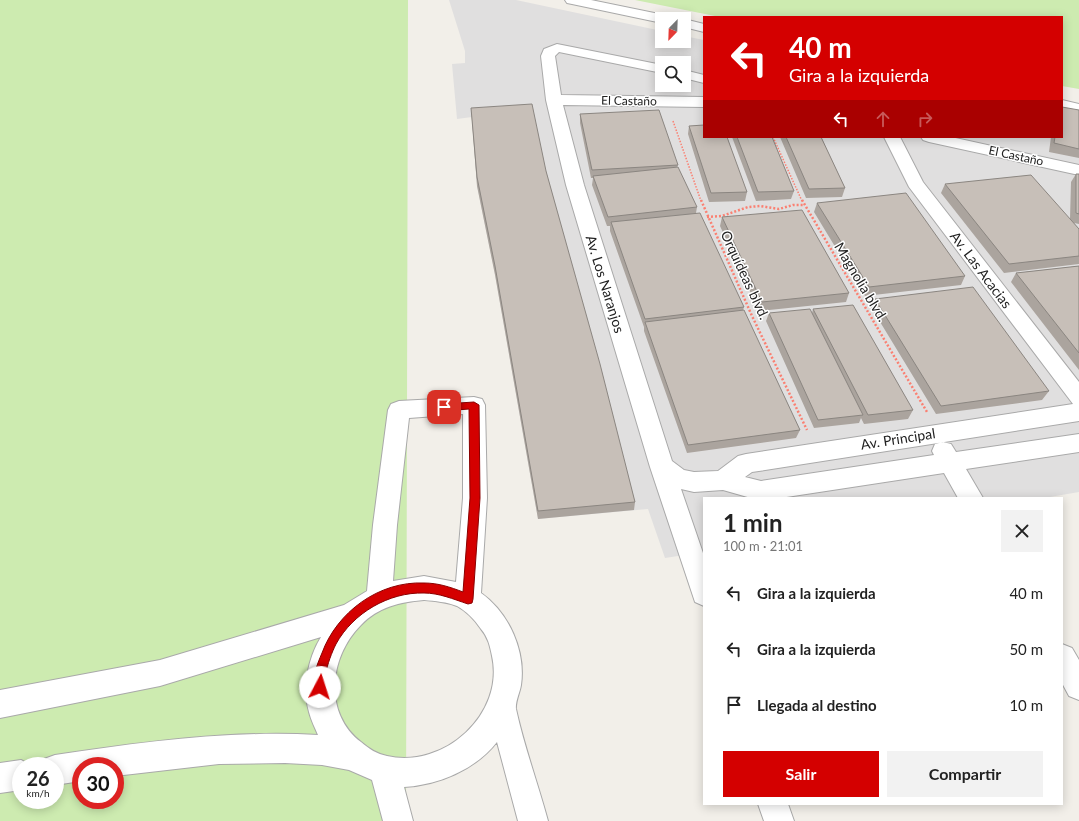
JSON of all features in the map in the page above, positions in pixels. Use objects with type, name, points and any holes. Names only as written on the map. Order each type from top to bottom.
[{"type":"street","points":[[572,0],[655,17]]},
{"type":"street","points":[[691,25],[703,28]]},
{"type":"street","name":"Av. Los Naranjos","points":[[655,68],[557,48],[549,52],[548,56],[554,100],[575,185],[662,467],[703,591]]},
{"type":"street","points":[[691,76],[703,79]]},
{"type":"street","name":"El Castaño","points":[[554,100],[703,102]]},
{"type":"street","points":[[1063,105],[1079,109]]},
{"type":"street","name":"Av. Las Acacias","points":[[892,138],[915,183],[1079,398]]},
{"type":"street","name":"El Castaño","points":[[934,138],[1079,170]]},
{"type":"street","points":[[378,597],[399,410],[474,405],[475,498],[468,599]]},
{"type":"street","name":"Av. Principal","points":[[723,480],[746,463],[1079,412]]},
{"type":"street","points":[[935,434],[970,497]]},
{"type":"street","points":[[662,467],[678,478],[694,482],[723,480],[761,491],[1079,443]]},
{"type":"street","points":[[424,588],[447,591],[468,599],[487,614],[500,633],[508,657],[509,682],[502,708],[487,732],[467,752],[441,766],[412,772],[384,770],[368,765],[354,756],[331,733],[320,703],[320,671],[332,641],[352,615],[378,597],[401,590],[424,588]]},
{"type":"street","points":[[0,704],[160,673],[352,615]]},
{"type":"street","points":[[1063,659],[1079,686]]},
{"type":"street","points":[[502,708],[533,821]]},
{"type":"street","points":[[64,769],[170,753],[236,749],[319,750],[354,756]]},
{"type":"street","points":[[384,770],[398,821]]},
{"type":"street","points":[[0,778],[12,776]]},
{"type":"street","points":[[773,805],[778,821]]},
{"type":"path","name":"Orquídeas blvd.","points":[[667,101],[707,217],[752,316],[818,452]]},
{"type":"path","name":"Magnolia blvd.","points":[[773,138],[804,205],[935,434]]},
{"type":"path","points":[[707,217],[722,216],[748,207],[760,206],[780,209],[793,205],[804,205]]},
{"type":"shaded area","points":[[449,0],[516,0],[655,30],[655,48],[691,48],[691,37],[703,40],[703,138],[1063,138],[1063,136],[1079,120],[1079,492],[1050,497],[703,497],[703,552],[665,558],[648,509],[538,519],[495,274],[477,186],[472,117],[457,119],[452,64],[465,63],[465,51]]},
{"type":"green space","points":[[0,0],[408,0],[406,821],[0,821]]},
{"type":"green space","points":[[635,0],[1079,0],[1079,89],[1063,86],[1063,16],[715,16]]},
{"type":"building","points":[[532,104],[546,171],[600,364],[635,502],[538,511],[495,266],[477,177],[471,108]]},
{"type":"building","points":[[1063,107],[1079,110],[1079,149],[1054,143],[1055,138],[1063,138]]},
{"type":"building","points":[[659,110],[678,165],[592,170],[580,114]]},
{"type":"building","points":[[703,125],[703,138],[727,138],[747,192],[711,193],[689,126]]},
{"type":"building","points":[[737,138],[772,138],[794,191],[758,192]]},
{"type":"building","points":[[786,138],[821,138],[845,188],[809,189]]},
{"type":"building","points":[[678,167],[697,207],[608,217],[593,176]]},
{"type":"building","points":[[1076,174],[1079,174],[1079,214],[1076,213]]},
{"type":"building","points":[[1031,175],[1079,229],[1079,256],[1009,264],[945,184]]},
{"type":"building","points":[[906,193],[965,276],[869,287],[817,203]]},
{"type":"building","points":[[802,210],[849,293],[762,302],[722,217]]},
{"type":"building","points":[[700,213],[744,307],[645,319],[611,222]]},
{"type":"building","points":[[1079,266],[1079,353],[1016,273]]},
{"type":"building","points":[[973,287],[1049,391],[941,406],[875,299]]},
{"type":"building","points":[[853,305],[913,410],[868,415],[813,309]]},
{"type":"building","points":[[810,309],[863,415],[818,420],[769,313]]},
{"type":"building","points":[[744,310],[800,430],[688,445],[645,322]]},
{"type":"route","points":[[320,687],[320,671],[332,641],[352,615],[378,597],[401,590],[424,588],[447,591],[468,599],[475,498],[474,405],[444,407]]}]
